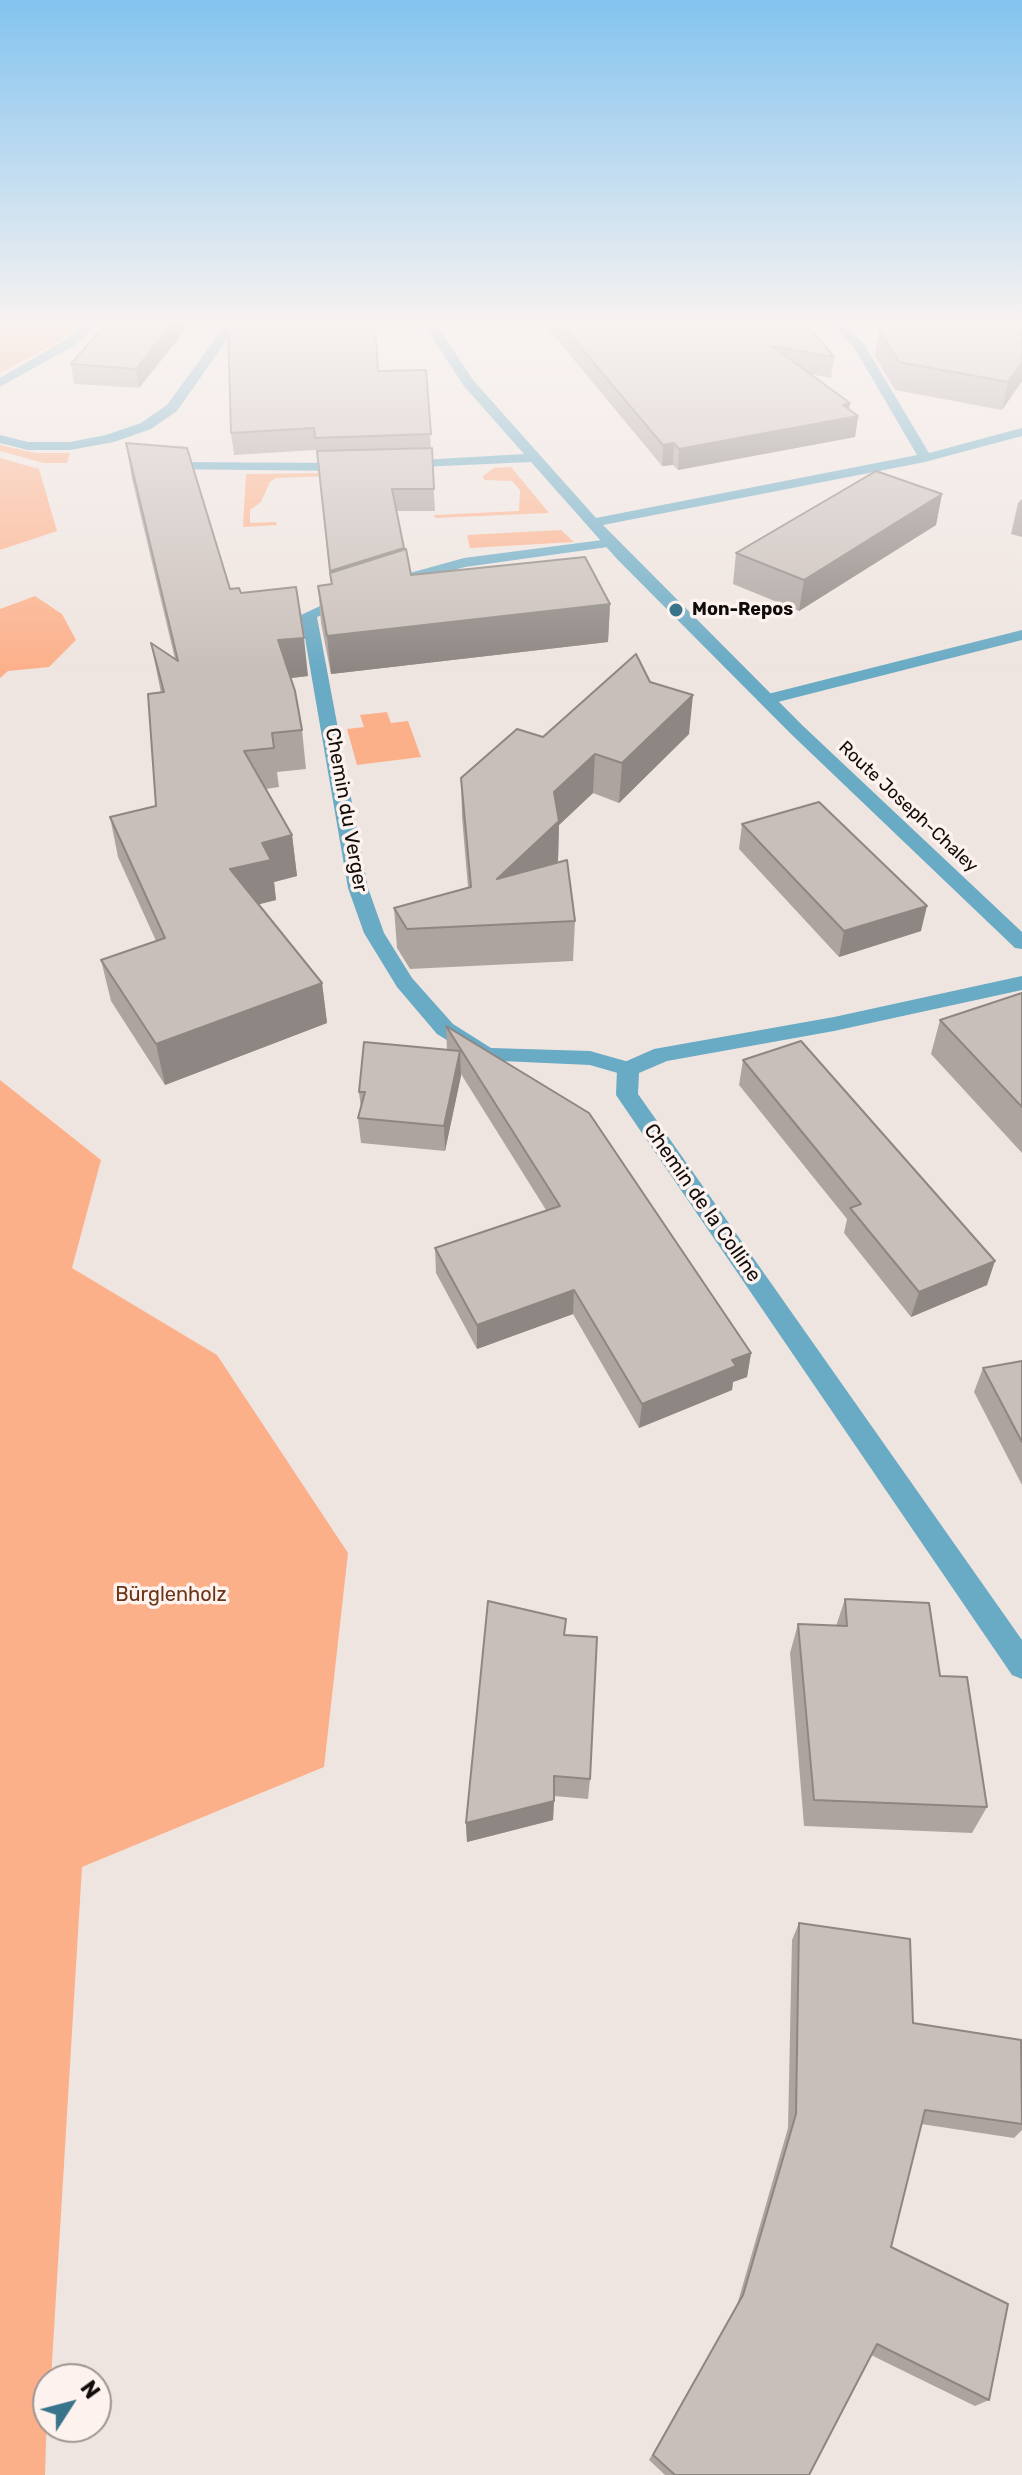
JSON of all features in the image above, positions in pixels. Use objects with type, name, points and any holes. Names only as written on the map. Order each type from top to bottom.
[{"type":"street","points":[[2,440],[28,446],[70,446],[106,440]]},
{"type":"street","name":"Route Joseph-Chaley","points":[[516,440],[610,543],[766,700],[1022,943]]},
{"type":"street","points":[[914,440],[925,458]]},
{"type":"street","points":[[593,523],[925,458],[994,440]]},
{"type":"street","points":[[151,466],[380,466],[532,458]]},
{"type":"street","name":"Chemin du Verger","points":[[610,543],[464,563],[373,589],[326,605],[309,615],[358,888],[374,933],[404,982],[445,1029],[487,1055],[590,1058],[628,1069]]},
{"type":"street","points":[[766,700],[1022,635]]},
{"type":"street","points":[[628,1069],[662,1054],[834,1024],[1022,983]]},
{"type":"street","name":"Chemin de la Colline","points":[[628,1069],[627,1095],[1022,1665]]},
{"type":"green space","points":[[0,445],[36,453],[70,453],[67,463],[43,463],[0,451]]},
{"type":"green space","points":[[0,458],[39,469],[57,531],[0,550]]},
{"type":"green space","points":[[511,467],[549,513],[435,518],[434,515],[519,511],[520,490],[512,481],[484,480],[483,476],[494,468]]},
{"type":"green space","points":[[333,473],[333,476],[276,478],[270,482],[261,502],[250,510],[250,523],[276,522],[277,525],[243,527],[246,474]]},
{"type":"green space","points":[[561,530],[574,542],[470,548],[467,535]]},
{"type":"green space","points":[[35,596],[62,614],[76,640],[49,667],[8,671],[0,678],[0,609]]},
{"type":"green space","points":[[387,712],[391,723],[408,721],[421,757],[357,765],[347,729],[364,727],[360,715]]},
{"type":"green space","name":"Bürglenholz","points":[[0,1080],[101,1160],[72,1268],[217,1355],[348,1553],[324,1767],[82,1867],[52,2363],[32,2363],[32,2443],[46,2443],[45,2475],[0,2475]]},
{"type":"building","points":[[658,440],[731,440],[679,449],[674,443],[663,445]]},
{"type":"building","points":[[126,443],[187,448],[230,589],[239,588],[241,593],[296,587],[304,638],[278,640],[295,691],[302,730],[272,733],[274,748],[244,751],[292,835],[262,843],[271,860],[230,869],[322,983],[156,1044],[101,960],[165,938],[110,817],[156,806],[148,694],[164,692],[151,643],[178,661]]},
{"type":"building","points":[[432,448],[434,489],[392,489],[404,548],[330,571],[317,451]]},
{"type":"building","points":[[876,471],[942,494],[804,580],[736,553]]},
{"type":"building","points":[[406,549],[411,575],[585,557],[610,604],[327,636],[318,586],[332,584],[330,573]]},
{"type":"building","points":[[636,654],[650,682],[693,695],[622,763],[595,754],[554,792],[559,821],[497,879],[567,860],[575,921],[407,929],[394,908],[471,887],[461,778],[517,729],[543,737]]},
{"type":"building","points":[[819,802],[927,906],[844,931],[742,824]]},
{"type":"building","points":[[1022,993],[1022,1107],[940,1020]]},
{"type":"building","points":[[446,1026],[589,1113],[751,1353],[732,1360],[736,1366],[642,1404],[574,1290],[477,1325],[435,1248],[560,1206]]},
{"type":"building","points":[[801,1041],[995,1261],[919,1292],[850,1208],[861,1204],[743,1060]]},
{"type":"building","points":[[364,1042],[460,1051],[444,1126],[358,1118],[365,1092],[359,1092]]},
{"type":"building","points":[[1022,1361],[1022,1442],[983,1368]]},
{"type":"building","points":[[845,1599],[929,1603],[940,1676],[967,1677],[987,1807],[814,1800],[798,1624],[847,1626]]},
{"type":"building","points":[[488,1601],[566,1619],[564,1635],[597,1637],[590,1779],[554,1776],[554,1801],[466,1823]]},
{"type":"building","points":[[799,1923],[910,1939],[913,2023],[1021,2040],[1022,2124],[925,2110],[891,2247],[1008,2304],[989,2400],[877,2344],[809,2475],[675,2475],[653,2455],[743,2295],[796,2114]]},
{"type":"place","name":"Mon-Repos","points":[[676,610]]}]
